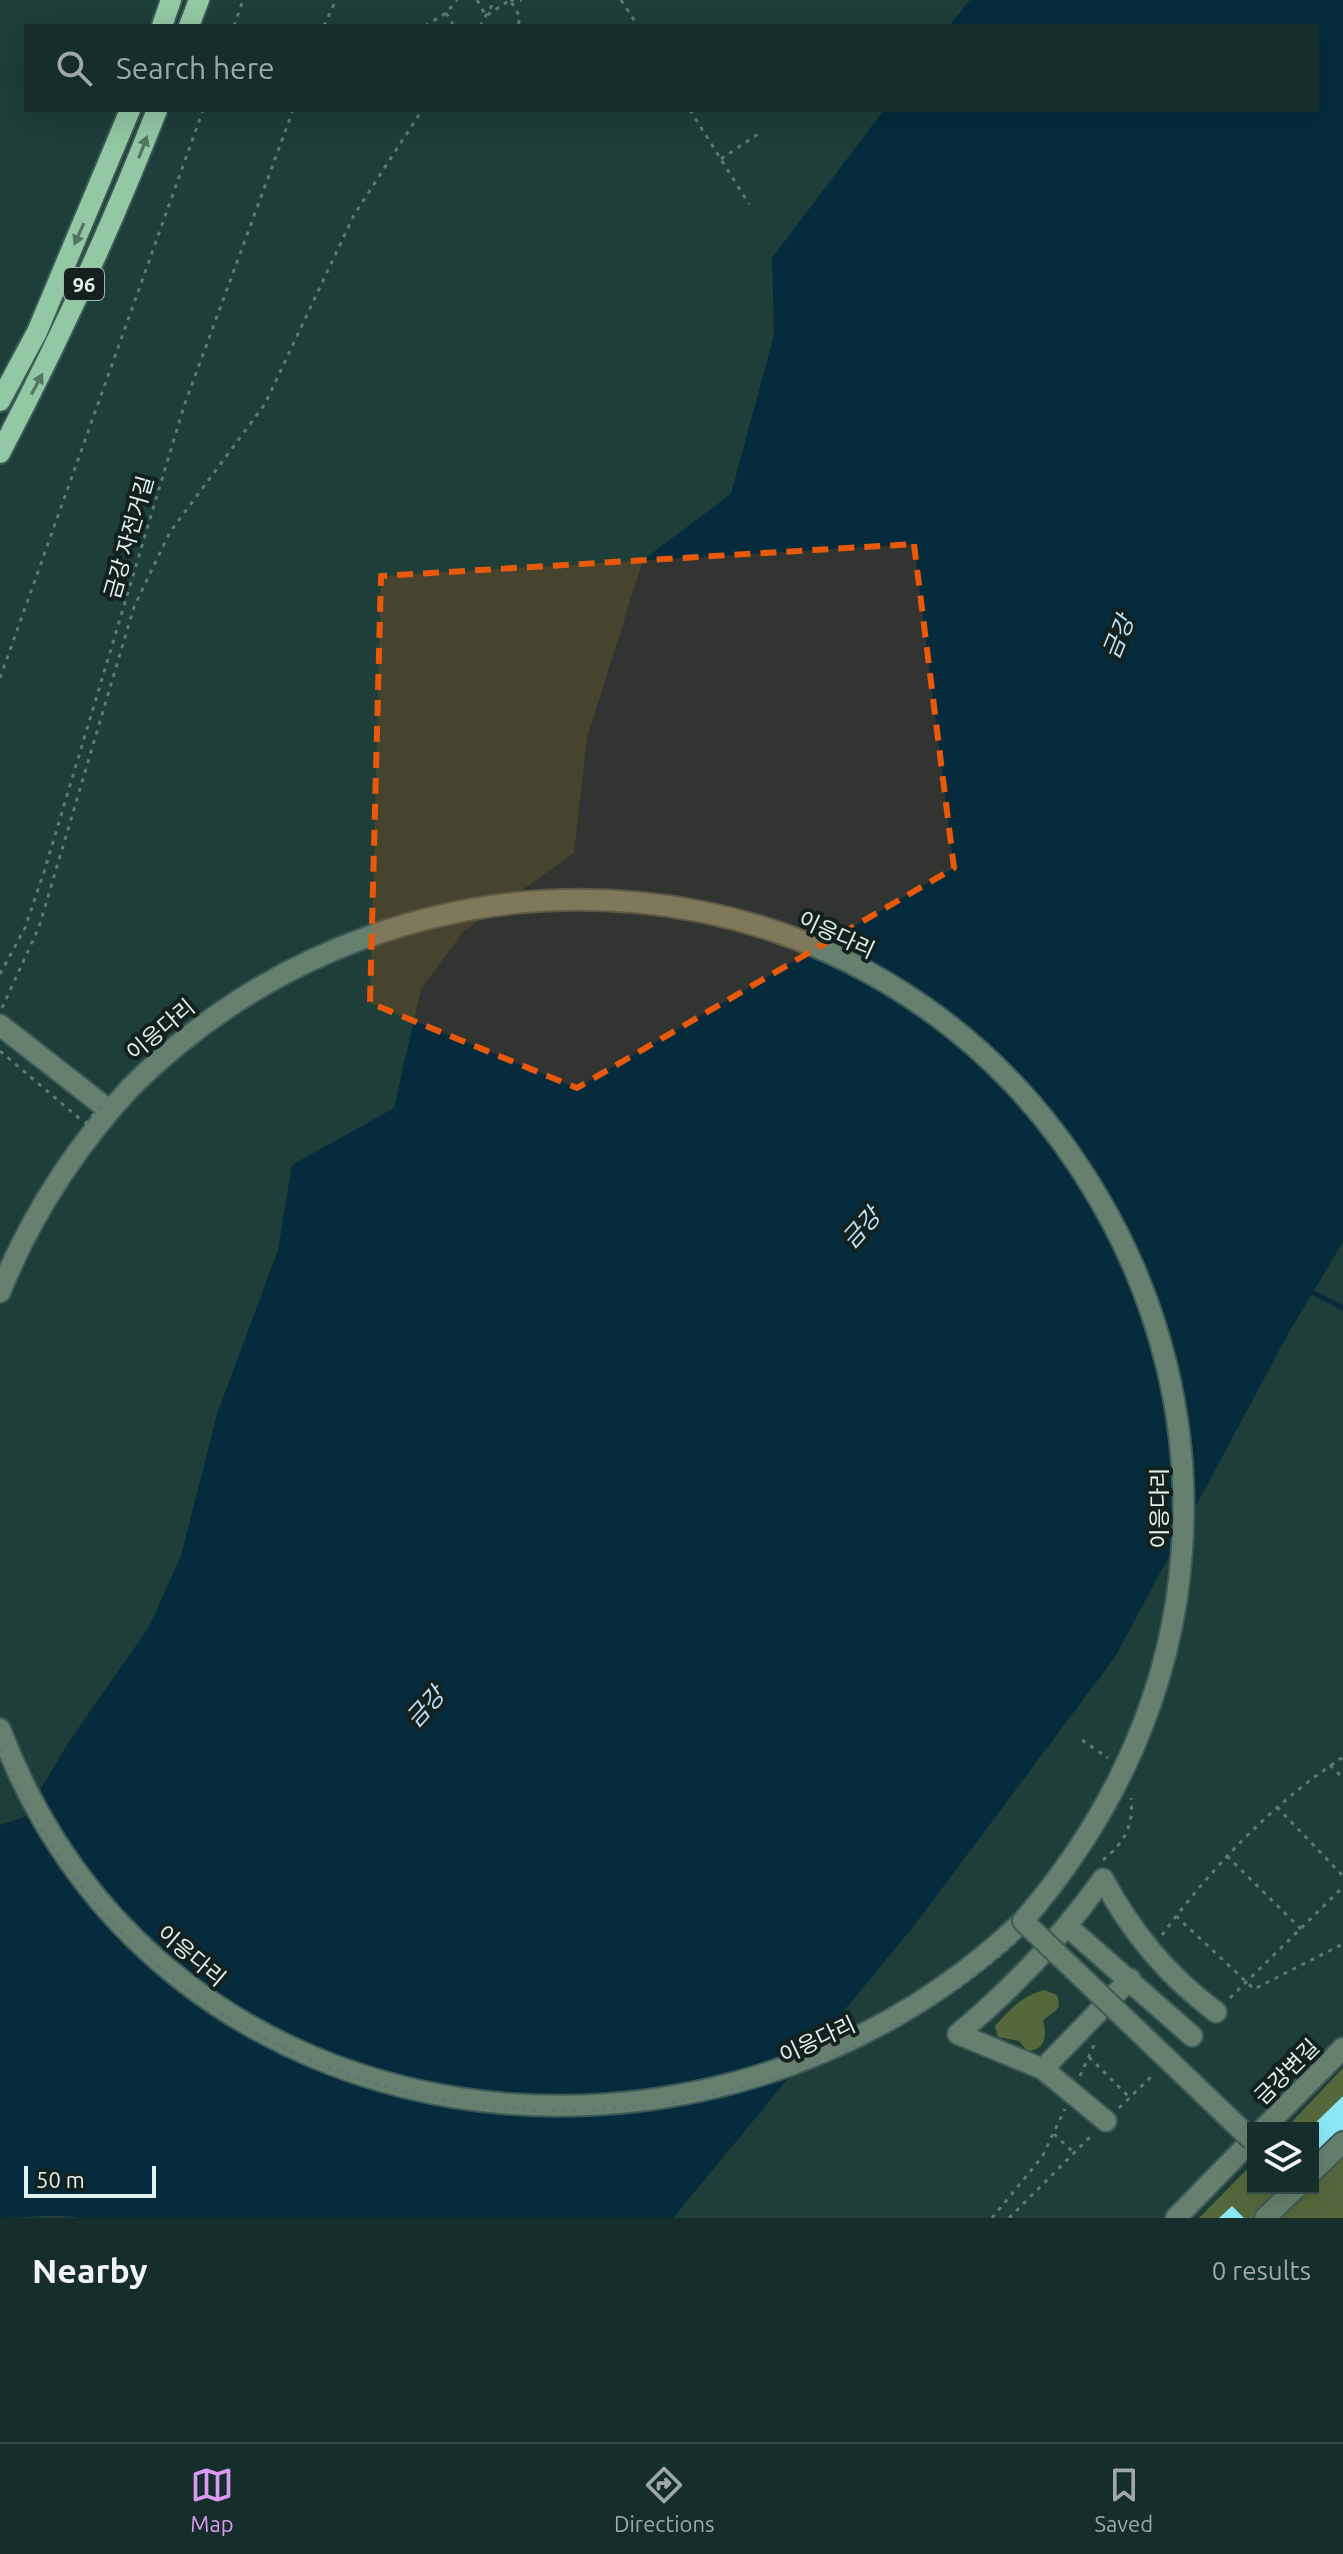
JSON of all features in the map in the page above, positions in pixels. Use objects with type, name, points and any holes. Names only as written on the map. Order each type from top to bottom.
[{"type":"main road","points":[[163,24],[171,0]]},
{"type":"main road","points":[[190,24],[199,0]]},
{"type":"main road","name":"96","points":[[0,401],[37,332],[129,112]]},
{"type":"main road","name":"96","points":[[0,453],[57,345],[122,199],[156,112]]},
{"type":"street","name":"이응다리","points":[[0,1292],[53,1187],[109,1110],[152,1066],[199,1026],[250,991],[303,961],[389,927],[449,912],[510,902],[571,899],[633,902],[694,911],[753,926],[811,947],[867,974],[919,1006],[968,1043],[1013,1085],[1053,1131],[1089,1181],[1119,1234],[1144,1290],[1163,1349],[1176,1409],[1183,1470],[1184,1531],[1178,1592],[1167,1653],[1149,1711],[1126,1768],[1096,1822],[1022,1929],[915,2014],[832,2061],[766,2087],[697,2106],[614,2118],[531,2118],[460,2109],[368,2085],[302,2058],[240,2023],[182,1981],[130,1932],[69,1859],[32,1799],[0,1729]]},
{"type":"street","points":[[0,1025],[109,1110]]},
{"type":"street","points":[[1106,2121],[1043,2069],[958,2034],[986,2010],[1067,1926],[1103,1879],[1149,1952],[1186,1990],[1216,2012]]},
{"type":"street","points":[[1067,1926],[1192,2036]]},
{"type":"street","points":[[1022,1929],[1247,2134]]},
{"type":"street","points":[[1043,2069],[1130,1979]]},
{"type":"street","points":[[1166,2012],[1186,1990]]},
{"type":"street","name":"금강변길","points":[[1270,2122],[1343,2048]]},
{"type":"street","points":[[1319,2165],[1343,2142]]},
{"type":"street","points":[[1176,2218],[1247,2145]]},
{"type":"street","points":[[1265,2218],[1290,2194]]},
{"type":"path","points":[[235,24],[243,0]]},
{"type":"path","points":[[325,24],[336,0]]},
{"type":"path","points":[[428,24],[446,13],[457,0]]},
{"type":"path","points":[[477,0],[486,16]]},
{"type":"path","points":[[481,24],[495,0]]},
{"type":"path","points":[[486,16],[510,0],[522,0]]},
{"type":"path","points":[[510,0],[520,17],[518,24]]},
{"type":"path","points":[[621,0],[637,24]]},
{"type":"path","points":[[446,13],[453,24]]},
{"type":"path","points":[[0,678],[202,112]]},
{"type":"path","name":"금강 자전거길","points":[[0,974],[25,928],[44,872],[184,406],[292,112]]},
{"type":"path","points":[[0,1011],[39,927],[134,607],[155,560],[187,506],[265,404],[354,215],[421,112]]},
{"type":"path","points":[[691,112],[749,204]]},
{"type":"path","points":[[721,159],[761,132]]},
{"type":"path","name":"이응다리","points":[[0,1051],[85,1124],[116,1090]]},
{"type":"path","name":"이응다리","points":[[0,1748],[29,1808],[85,1892],[140,1952],[210,2011]]},
{"type":"path","points":[[1149,1952],[1227,1856],[1277,1807],[1343,1757]]},
{"type":"path","points":[[1330,1765],[1343,1778]]},
{"type":"path","points":[[1277,1807],[1343,1876]]},
{"type":"path","points":[[1227,1856],[1301,1929]]},
{"type":"path","points":[[1176,1916],[1254,1989],[1343,1944]]},
{"type":"path","points":[[984,1972],[1022,1929]]},
{"type":"path","points":[[992,2218],[1023,2183],[1054,2134],[1099,2034]]},
{"type":"path","points":[[1089,2057],[1130,2098]]},
{"type":"path","points":[[1054,2134],[1074,2153]]},
{"type":"highlighted area","points":[[914,544],[954,868],[577,1088],[370,1003],[381,576]]},
{"type":"green space","points":[[1044,1990],[1057,1995],[1059,2005],[1043,2021],[1045,2037],[1041,2045],[1027,2051],[1019,2041],[998,2037],[995,2026],[1006,2014],[1023,2000]]},
{"type":"green space","points":[[1343,2068],[1343,2218],[1199,2218],[1247,2169],[1247,2194],[1319,2194],[1319,2122],[1292,2122]]},
{"type":"water","name":"금강","points":[[970,0],[1343,0],[1343,1242],[1289,1332],[1115,1657],[913,1927],[673,2218],[0,2218],[0,1825],[24,1817],[70,1740],[149,1627],[181,1556],[217,1414],[278,1250],[292,1165],[394,1108],[421,989],[463,932],[574,853],[587,738],[643,560],[731,494],[774,335],[772,258],[882,112],[1319,112],[1319,24],[951,24]]},
{"type":"building","points":[[1343,2096],[1343,2136],[1324,2155],[1319,2150],[1319,2122],[1316,2122]]},
{"type":"building","points":[[1232,2206],[1244,2218],[1219,2218]]},
{"type":"waterway","points":[[1308,1290],[1343,1308]]}]
